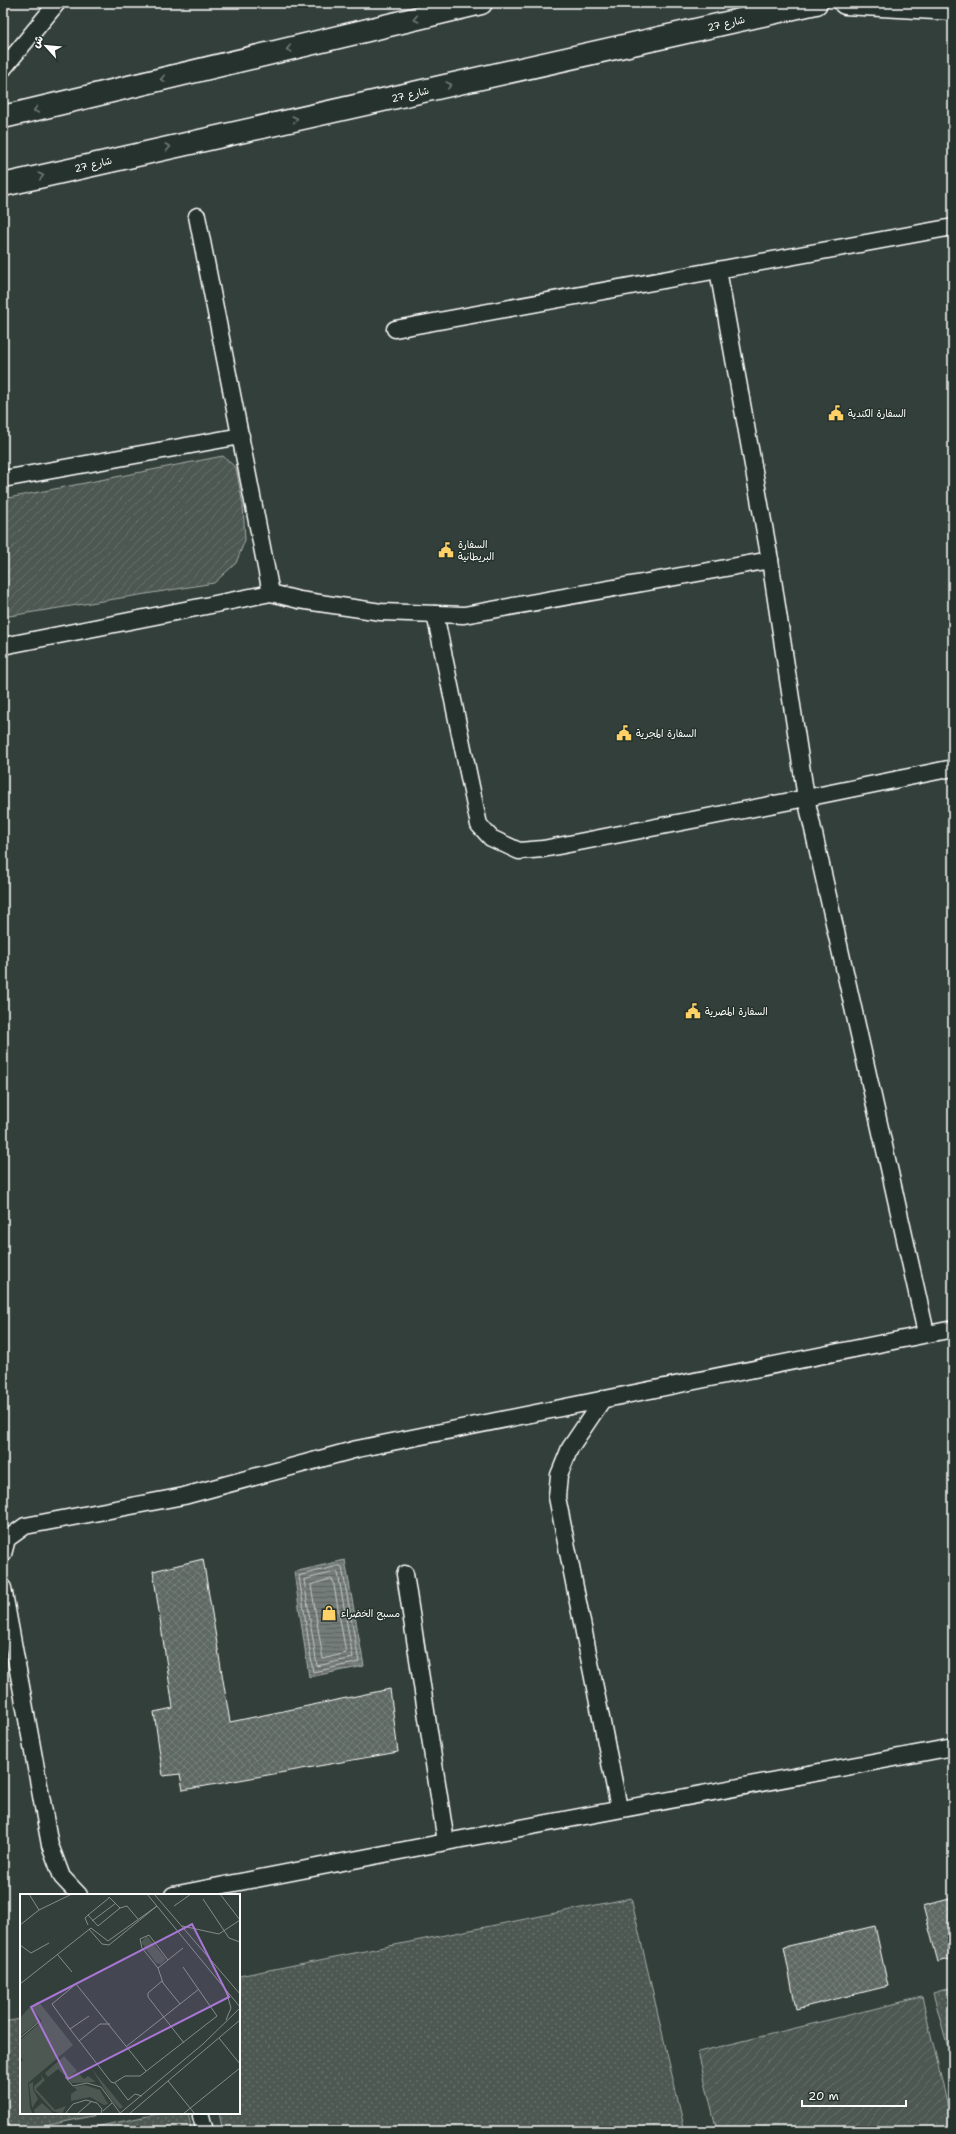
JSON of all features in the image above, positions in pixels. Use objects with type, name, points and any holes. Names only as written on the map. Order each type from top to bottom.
[{"type":"main road","points":[[3,118],[481,3]]},
{"type":"main road","name":"شارع 27","points":[[3,185],[816,3]]},
{"type":"main road","points":[[845,3],[953,10]]},
{"type":"lane","points":[[3,69],[58,3]]},
{"type":"lane","points":[[197,216],[271,593]]},
{"type":"lane","points":[[394,329],[953,227]]},
{"type":"lane","points":[[718,270],[770,560],[806,798],[926,1334]]},
{"type":"lane","points":[[3,479],[241,436]]},
{"type":"lane","points":[[3,646],[271,593],[299,600],[381,612],[464,615],[770,560]]},
{"type":"lane","points":[[435,614],[472,798],[479,825],[492,838],[518,851],[543,849],[953,768]]},
{"type":"lane","points":[[3,1554],[7,1539],[25,1526],[184,1496],[357,1450],[953,1328]]},
{"type":"lane","points":[[603,1399],[570,1448],[559,1475],[557,1497],[620,1808]]},
{"type":"lane","points":[[405,1574],[446,1842]]},
{"type":"lane","points":[[3,1588],[50,1845],[62,1877],[78,1894]]},
{"type":"lane","points":[[178,1894],[620,1808],[953,1747]]},
{"type":"shaded area","points":[[223,456],[236,468],[243,505],[245,540],[236,563],[214,583],[3,617],[3,499]]},
{"type":"shaded area","points":[[631,1898],[685,2131],[223,2131],[219,2114],[240,2114],[240,1976]]},
{"type":"shaded area","points":[[953,1987],[953,2066],[933,1993]]},
{"type":"shaded area","points":[[922,1997],[953,2128],[940,2131],[717,2131],[698,2052]]},
{"type":"shaded area","points":[[20,2019],[20,2114],[101,2114],[21,2131],[6,2131],[3,2117],[3,2022]]},
{"type":"shaded area","points":[[157,2114],[188,2114],[192,2131],[76,2131]]},
{"type":"water","points":[[345,1560],[364,1666],[309,1677],[294,1572]]},
{"type":"building","points":[[203,1559],[230,1722],[390,1689],[398,1752],[183,1790],[180,1774],[163,1776],[154,1712],[173,1708],[153,1571]]},
{"type":"building","points":[[953,1898],[953,1958],[938,1962],[923,1906]]},
{"type":"building","points":[[875,1926],[888,1986],[796,2009],[784,1947]]},
{"type":"place","name":"السفارة الكندية","points":[[836,413]]},
{"type":"place","name":"السفارة البريطانية","points":[[446,550]]},
{"type":"place","name":"السفارة المجرية","points":[[624,733]]},
{"type":"place","name":"السفارة المصرية","points":[[693,1011]]},
{"type":"place","name":"مسبح الخضراء","points":[[329,1613]]}]
